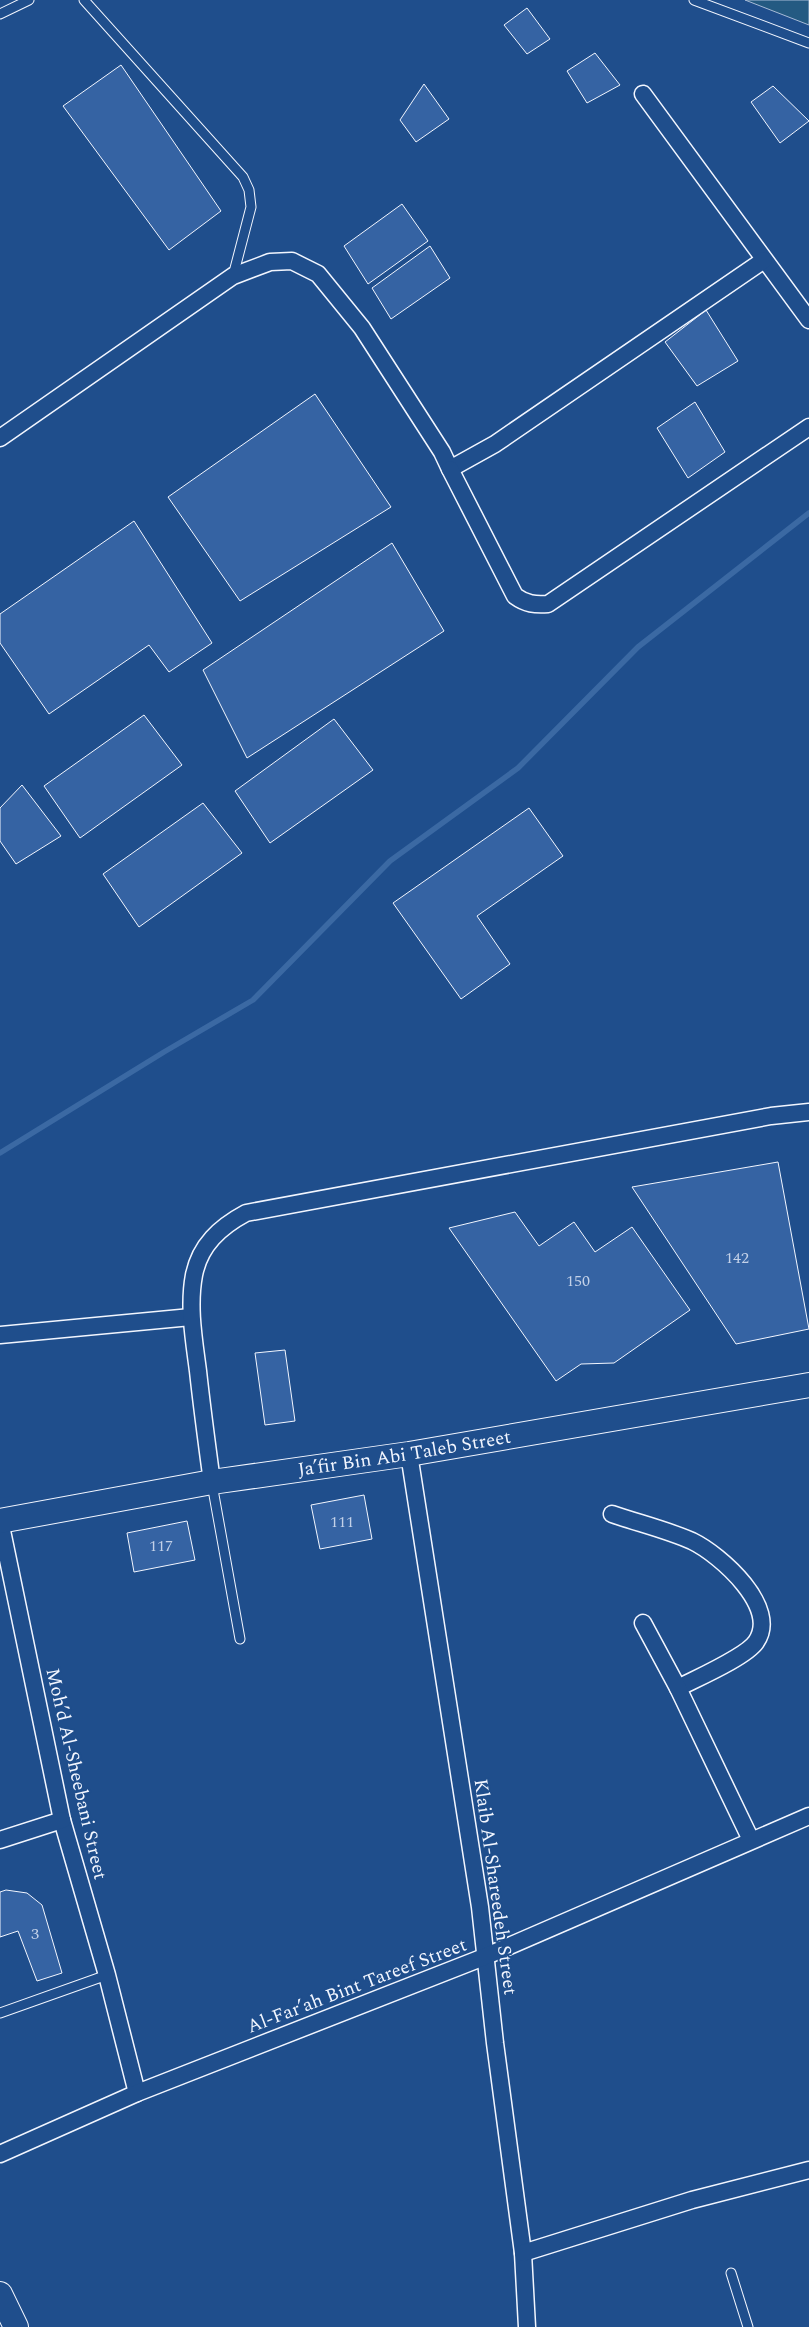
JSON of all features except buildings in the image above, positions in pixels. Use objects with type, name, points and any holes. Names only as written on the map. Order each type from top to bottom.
[{"type":"street","points":[[643,94],[809,320]]},
{"type":"street","points":[[450,470],[495,444],[764,260]]},
{"type":"street","points":[[0,438],[234,276],[270,262],[292,261],[318,274],[362,328],[442,452],[515,596],[523,602],[535,605],[548,604],[809,427]]},
{"type":"street","points":[[212,1482],[191,1317],[194,1275],[201,1255],[211,1239],[224,1225],[246,1213],[761,1118],[809,1112]]},
{"type":"street","points":[[0,1335],[191,1317]]},
{"type":"street","name":"Ja’fir Bin Abi Taleb Street","points":[[0,1521],[212,1482],[409,1454],[809,1385]]},
{"type":"street","name":"Klaib Al-Shareedeh Street","points":[[409,1454],[480,1907],[484,1957],[523,2253],[527,2327]]},
{"type":"street","points":[[612,1514],[693,1542],[699,1546],[746,1585],[762,1616],[763,1628],[756,1643],[744,1653],[678,1688]]},
{"type":"street","name":"Moh’d Al-Sheebani Street","points":[[0,1521],[62,1820],[107,1975],[137,2093]]},
{"type":"street","points":[[643,1623],[678,1688],[751,1840]]},
{"type":"street","name":"Al-Far’ah Bint Tareef Street","points":[[0,2154],[137,2093],[484,1957],[809,1816]]},
{"type":"street","points":[[0,1840],[62,1820]]},
{"type":"street","points":[[523,2253],[692,2200],[809,2170]]},
{"type":"street","points":[[0,2294],[16,2327]]},
{"type":"lane","points":[[0,14],[29,0]]},
{"type":"lane","points":[[84,0],[243,177],[249,190],[251,207],[234,276]]},
{"type":"lane","points":[[694,0],[809,43]]},
{"type":"lane","points":[[212,1482],[240,1639]]},
{"type":"lane","points":[[0,2013],[107,1975]]},
{"type":"lane","points":[[731,2273],[748,2327]]},
{"type":"shaded area","points":[[745,0],[809,0],[809,25]]},
{"type":"waterway","points":[[0,1153],[164,1052],[253,1000],[390,861],[518,768],[638,647],[809,513]]}]
